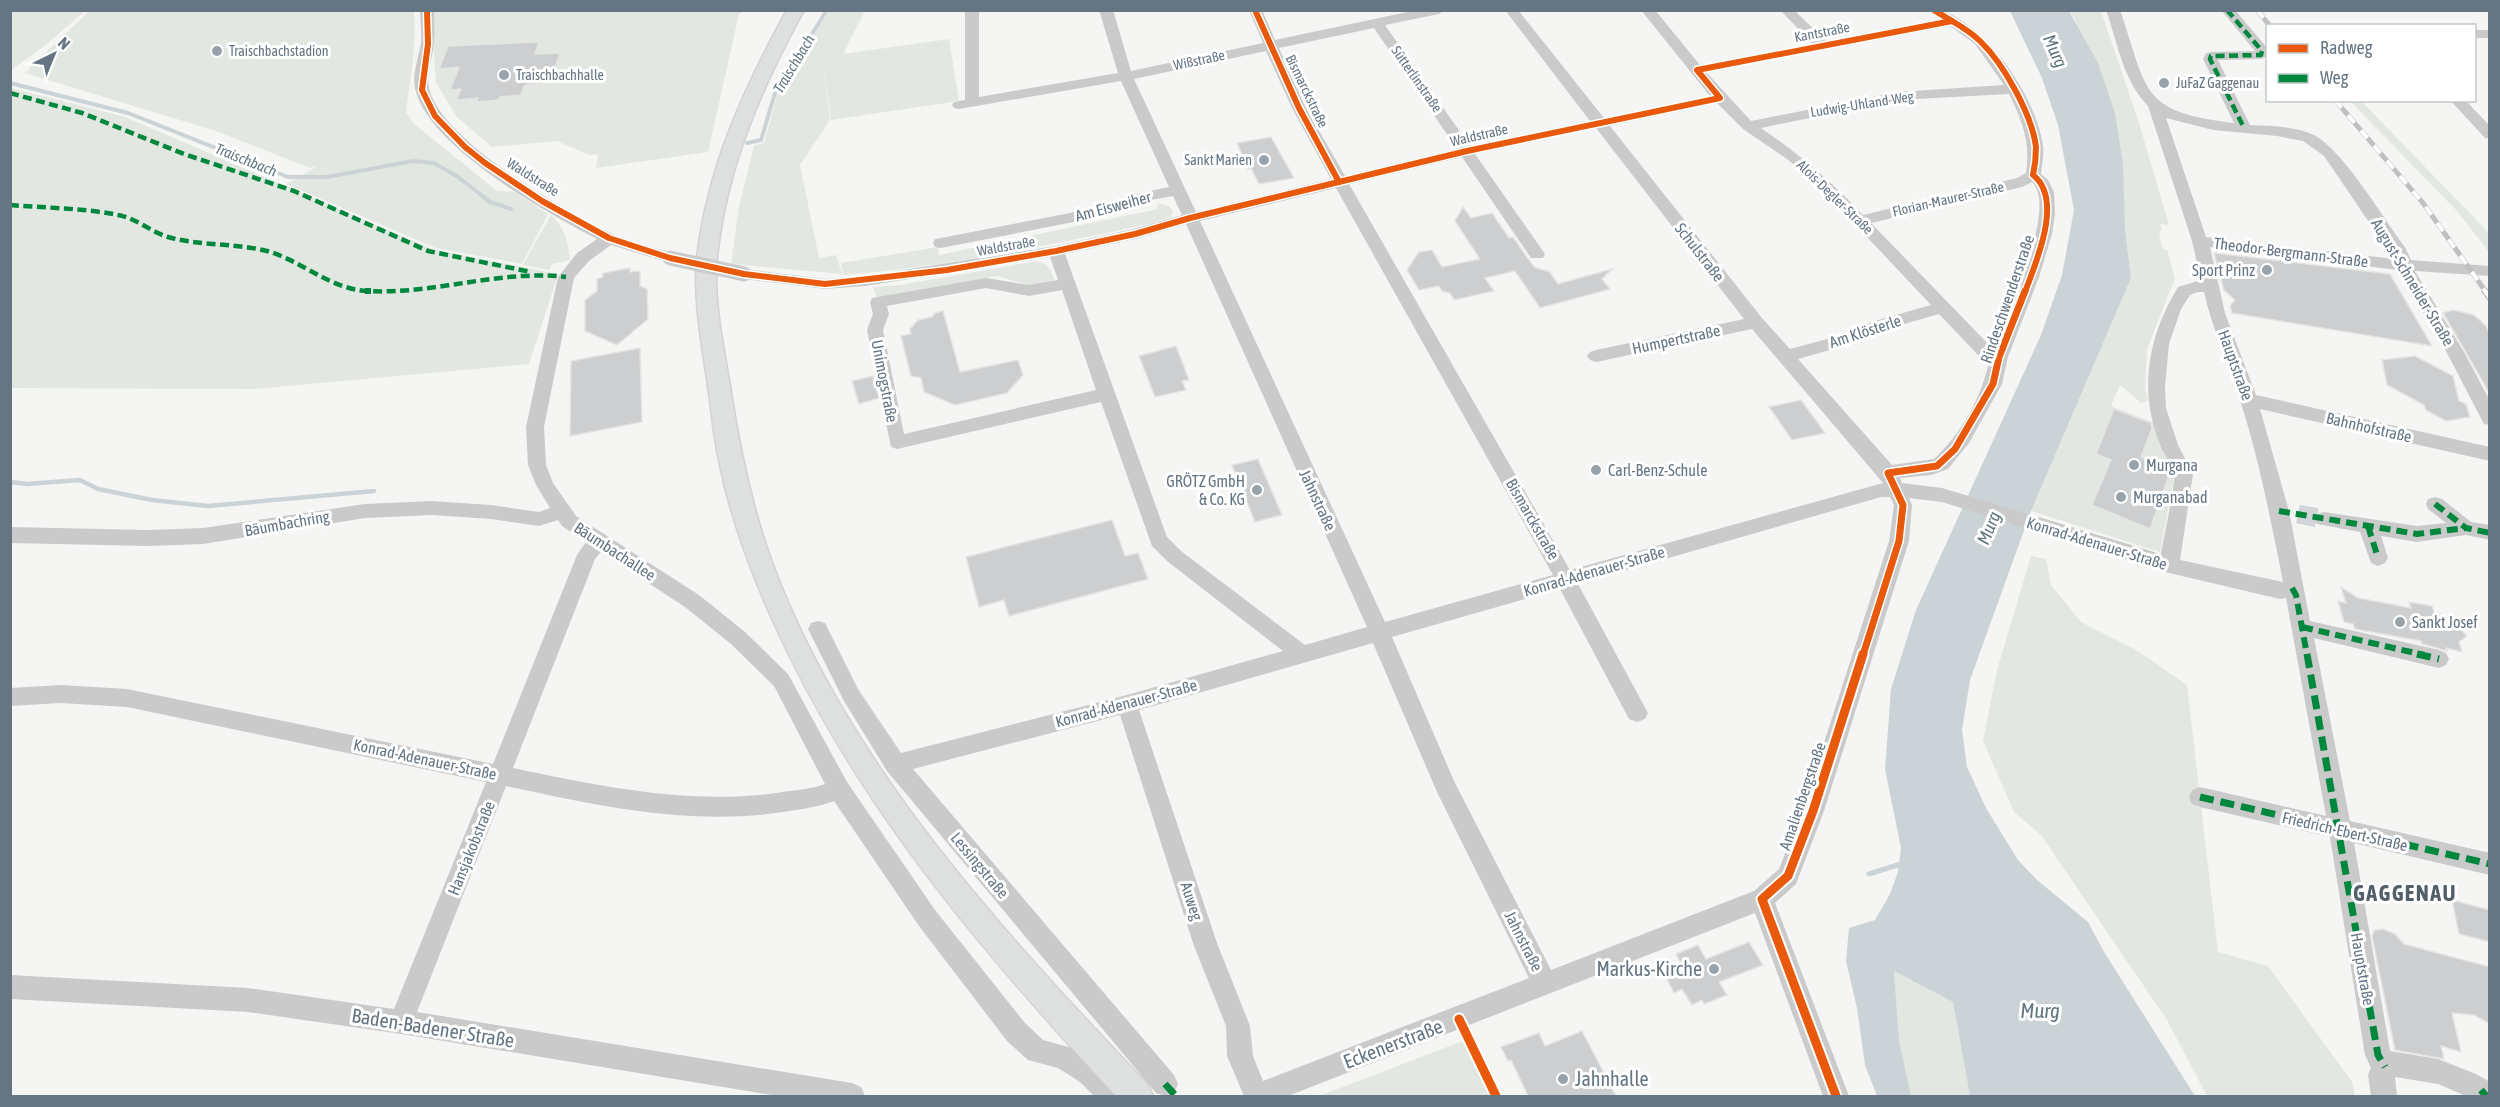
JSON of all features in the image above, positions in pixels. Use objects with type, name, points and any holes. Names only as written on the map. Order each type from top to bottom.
[{"type":"main road","points":[[796,10],[767,60],[744,111],[726,165],[714,213],[706,286],[723,430],[735,487],[753,545],[777,607],[807,671],[844,737],[943,876],[1070,1026],[1137,1096]]},
{"type":"street","name":"Waldstraße","points":[[427,10],[428,44],[422,90],[435,116],[465,147],[485,163],[542,201],[609,238],[670,258],[744,274],[825,284],[865,281],[1056,251],[1135,234],[1190,218],[1467,151],[1720,98]]},
{"type":"street","name":"Wißstraße","points":[[972,10],[965,104],[1126,76],[1377,23],[1399,14],[1439,10]]},
{"type":"street","name":"Jahnstraße","points":[[1106,10],[1126,76],[1379,632],[1445,785],[1545,984]]},
{"type":"street","name":"Bismarckstraße","points":[[1255,10],[1299,108],[1339,182],[1567,579],[1636,713]]},
{"type":"street","name":"Schulstraße","points":[[1511,10],[1756,322],[1891,481]]},
{"type":"street","name":"Alois-Degler-Straße","points":[[1647,10],[1720,98],[1748,126],[1792,156],[1824,183],[1862,220],[1986,353],[1998,358]]},
{"type":"street","points":[[1786,10],[1823,46]]},
{"type":"street","points":[[1934,10],[1982,43],[1999,62],[2014,89],[2035,141],[2037,158],[2033,175]]},
{"type":"street","points":[[2114,10],[2139,85],[2155,106]]},
{"type":"street","points":[[2227,10],[2262,51],[2260,55],[2220,55],[2211,56],[2210,59],[2244,128]]},
{"type":"street","name":"Kantstraße","points":[[1697,70],[1952,21]]},
{"type":"street","name":"Sütterlinstraße","points":[[1377,23],[1537,255]]},
{"type":"street","name":"Ludwig-Uhland-Weg","points":[[1748,126],[1898,96],[2014,89]]},
{"type":"street","points":[[2459,102],[2490,135]]},
{"type":"street","name":"August-Schneider-Straße","points":[[2155,106],[2181,118],[2295,134],[2319,144],[2329,153],[2399,251],[2410,279],[2455,352],[2490,419]]},
{"type":"street","name":"Hauptstraße","points":[[2155,106],[2200,241],[2217,313],[2288,512],[2292,588],[2302,627],[2340,830],[2378,1055],[2385,1067],[2381,1075],[2384,1096]]},
{"type":"street","name":"Florian-Maurer-Straße","points":[[1862,220],[2022,182],[2033,175]]},
{"type":"street","name":"Rindeschwenderstraße","points":[[1891,481],[1902,469],[1934,468],[1942,464],[1963,438],[1994,382],[1998,358],[2022,299],[2043,235],[2048,198],[2045,185],[2033,175]]},
{"type":"street","name":"Am Eisweiher","points":[[941,243],[1120,208],[1141,197],[1179,190]]},
{"type":"street","name":"Bäumbachallee","points":[[609,238],[583,257],[566,277],[535,427],[537,465],[545,486],[568,521],[692,601],[738,638],[781,680],[839,789]]},
{"type":"street","name":"Theodor-Bergmann-Straße","points":[[2200,241],[2405,266],[2490,271]]},
{"type":"street","points":[[1056,251],[1159,541],[1173,556],[1300,653]]},
{"type":"street","name":"Unimogstraße","points":[[1067,283],[1051,288],[1026,291],[1001,282],[986,283],[878,302],[881,314],[875,330],[897,442],[1106,394]]},
{"type":"street","points":[[2169,565],[2184,474],[2169,445],[2157,408],[2156,386],[2160,344],[2173,309],[2184,291],[2196,286],[2212,286]]},
{"type":"street","name":"Am Klösterle","points":[[1787,356],[1859,336],[1877,326],[1944,307]]},
{"type":"street","name":"Humpertstraße","points":[[1596,356],[1756,322]]},
{"type":"street","name":"Bahnhofstraße","points":[[2249,400],[2490,454]]},
{"type":"street","name":"Konrad-Adenauer-Straße","points":[[895,764],[1127,704],[1300,653],[1869,494],[1891,481],[2169,565],[2280,591],[2292,588]]},
{"type":"street","name":"Amalienbergstraße","points":[[1762,899],[1788,876],[1816,800],[1899,541],[1903,504],[1891,481]]},
{"type":"street","points":[[2436,504],[2466,528]]},
{"type":"street","name":"Bäumbachring","points":[[10,535],[148,538],[203,536],[365,511],[432,508],[491,512],[539,519],[561,511]]},
{"type":"street","points":[[2324,519],[2417,534],[2466,528],[2490,533]]},
{"type":"street","points":[[2368,526],[2378,558]]},
{"type":"street","name":"Hansjakobstraße","points":[[401,1022],[588,555],[598,542]]},
{"type":"street","points":[[2302,627],[2431,656]]},
{"type":"street","name":"Lessingstraße","points":[[818,629],[851,695],[895,764],[1166,1084]]},
{"type":"street","name":"Konrad-Adenauer-Straße","points":[[10,697],[61,694],[127,698],[596,795],[684,807],[737,808],[817,797],[839,789]]},
{"type":"street","name":"Auweg","points":[[1127,704],[1206,946],[1238,1026],[1240,1056],[1257,1096]]},
{"type":"street","points":[[839,789],[927,918],[1016,1032],[1037,1051],[1063,1058],[1089,1073],[1111,1096]]},
{"type":"street","name":"Friedrich-Ebert-Straße","points":[[2200,797],[2490,864]]},
{"type":"street","points":[[1762,899],[1836,1096]]},
{"type":"street","name":"Eckenerstraße","points":[[1257,1096],[1762,899]]},
{"type":"street","name":"Baden-Badener Straße","points":[[10,987],[248,1000],[401,1022],[852,1096]]},
{"type":"street","points":[[2385,1067],[2393,1064],[2406,1064],[2459,1079],[2481,1090],[2486,1096]]},
{"type":"shaded area","points":[[11,10],[85,11],[42,48],[11,70]]},
{"type":"shaded area","points":[[90,10],[414,11],[414,49],[406,112],[413,123],[497,191],[515,192],[548,214],[522,264],[436,248],[286,184],[318,166],[310,168],[216,131],[25,73]]},
{"type":"shaded area","points":[[431,11],[744,11],[739,14],[708,152],[596,168],[598,154],[589,155],[557,141],[492,147],[457,117],[436,83]]},
{"type":"shaded area","points":[[829,11],[865,11],[843,54],[949,39],[959,101],[831,120],[822,56],[830,120],[800,165],[819,258],[836,255],[842,274],[731,264],[739,207],[754,146],[764,143],[778,92]]},
{"type":"shaded area","points":[[2069,11],[2101,11],[2139,123],[2169,225],[2160,224],[2162,230],[2159,231],[2161,236],[2159,236],[2163,249],[2167,250],[2175,278],[2147,349],[2145,389],[2149,400],[2141,403],[2120,385],[2111,406],[2157,424],[2175,473],[2160,552],[2031,511],[2131,278],[2125,230],[2075,19]]},
{"type":"shaded area","points":[[11,88],[125,117],[432,249],[558,274],[529,364],[254,389],[11,388]]},
{"type":"shaded area","points":[[2351,102],[2362,102],[2489,233],[2489,252],[2457,211]]},
{"type":"shaded area","points":[[1157,203],[1173,210],[1171,217],[1122,230],[1043,246],[929,265],[843,275],[841,263],[938,247],[939,255],[1158,209]]},
{"type":"shaded area","points":[[551,215],[560,225],[565,236],[570,260],[552,264],[549,270],[523,265]]},
{"type":"shaded area","points":[[1038,261],[1049,268],[1054,280],[1030,286],[998,276],[878,299],[873,287],[900,285]]},
{"type":"shaded area","points":[[2031,556],[2046,559],[2051,585],[2081,622],[2136,650],[2187,685],[2218,952],[2268,966],[2352,1082],[2355,1096],[2207,1096],[2167,1020],[2041,835],[2014,812],[1983,741],[1997,670]]},
{"type":"shaded area","points":[[1894,971],[1953,1002],[1970,1096],[1911,1096],[1899,1040]]},
{"type":"shaded area","points":[[1463,1041],[1489,1096],[1319,1096]]},
{"type":"water","name":"Murg","points":[[2010,11],[2069,11],[2098,63],[2115,113],[2123,164],[2125,230],[2131,278],[2031,511],[1970,680],[1962,730],[1967,767],[1986,808],[2018,860],[2037,880],[2088,922],[2104,952],[2195,1096],[1970,1096],[1953,1002],[1894,971],[1899,1040],[1911,1096],[1877,1096],[1865,1065],[1857,1008],[1846,961],[1849,928],[1875,920],[1890,894],[1898,872],[1901,848],[1885,769],[1891,689],[1916,610],[2041,335],[2062,275],[2074,210],[2058,125],[2042,78]]},
{"type":"building","name":"Traischbachhalle","points":[[539,42],[535,54],[560,53],[550,82],[525,85],[521,95],[476,102],[478,98],[456,100],[461,89],[450,90],[459,67],[439,69],[448,46]]},
{"type":"building","name":"Sankt Marien","points":[[1271,137],[1294,178],[1259,184],[1251,168],[1248,169],[1237,143]]},
{"type":"building","points":[[1463,207],[1471,218],[1492,213],[1509,238],[1513,237],[1534,267],[1550,272],[1558,284],[1612,269],[1602,279],[1610,289],[1540,308],[1515,271],[1485,278],[1494,291],[1454,300],[1450,293],[1442,291],[1439,286],[1419,290],[1407,270],[1419,252],[1432,250],[1442,267],[1480,259],[1455,221]]},
{"type":"building","points":[[2214,253],[2390,274],[2432,346],[2232,313],[2230,306],[2235,300],[2224,290]]},
{"type":"building","points":[[630,268],[630,272],[640,271],[640,286],[647,289],[648,319],[617,345],[585,331],[585,300],[597,291],[597,279],[603,277],[603,273]]},
{"type":"building","points":[[2453,310],[2474,315],[2486,326],[2490,335],[2490,394],[2443,313]]},
{"type":"building","points":[[943,311],[960,372],[1018,360],[1023,375],[1007,393],[955,405],[924,392],[921,378],[911,376],[901,336],[911,334],[910,329],[918,320],[932,317],[935,313]]},
{"type":"building","points":[[1176,346],[1189,380],[1182,381],[1186,390],[1155,397],[1139,356]]},
{"type":"building","points":[[640,348],[642,422],[570,436],[571,361]]},
{"type":"building","points":[[2415,356],[2453,376],[2459,401],[2466,404],[2470,417],[2446,421],[2426,410],[2424,405],[2387,385],[2382,360]]},
{"type":"building","points":[[873,376],[879,398],[859,404],[852,381]]},
{"type":"building","points":[[1801,400],[1825,433],[1792,440],[1769,407]]},
{"type":"building","name":"Murgana","points":[[2114,409],[2151,423],[2152,428],[2141,457],[2171,470],[2150,529],[2092,505],[2111,460],[2096,454]]},
{"type":"building","name":"GRÖTZ GmbH & Co. KG","points":[[1258,459],[1282,515],[1255,522],[1232,465]]},
{"type":"building","points":[[1112,520],[1125,556],[1138,553],[1148,579],[1009,616],[1004,600],[979,607],[966,557]]},
{"type":"building","name":"Sankt Josef","points":[[2341,587],[2358,598],[2411,608],[2409,602],[2432,606],[2434,612],[2449,617],[2467,636],[2459,642],[2462,652],[2446,648],[2447,651],[2422,644],[2421,641],[2355,629],[2353,624],[2344,622],[2338,601],[2346,603]]},
{"type":"building","points":[[2452,900],[2490,910],[2490,942],[2459,934]]},
{"type":"building","points":[[2383,929],[2395,934],[2404,944],[2490,967],[2490,1024],[2474,1015],[2452,1013],[2461,1052],[2441,1046],[2444,1059],[2395,1050],[2372,936],[2375,930]]},
{"type":"building","name":"Markus-Kirche","points":[[1749,942],[1763,965],[1719,982],[1727,995],[1704,1004],[1702,1000],[1692,1005],[1682,989],[1674,993],[1667,979],[1675,976],[1672,972],[1683,967],[1676,954],[1698,945],[1706,959]]},
{"type":"building","name":"Jahnhalle","points":[[1582,1031],[1616,1096],[1528,1096],[1511,1060],[1508,1061],[1501,1047],[1539,1033],[1545,1046]]},
{"type":"waterway","name":"Traischbach","points":[[747,143],[761,140],[775,93],[827,10]]},
{"type":"waterway","name":"Traischbach","points":[[10,83],[128,113],[288,177],[327,177],[413,161],[434,163],[458,177],[490,202],[511,209]]},
{"type":"waterway","points":[[10,482],[27,484],[80,480],[98,489],[152,500],[208,506],[374,491]]},
{"type":"waterway","points":[[1869,874],[1904,863]]},
{"type":"tunnel","points":[[2298,514],[2324,519]]},
{"type":"railway","points":[[2257,10],[2268,24]]},
{"type":"railway","points":[[2337,102],[2423,203],[2486,292]]},
{"type":"railway","points":[[2485,291],[2490,298]]},
{"type":"marked path","points":[[2227,10],[2262,51],[2261,55],[2211,56],[2210,59],[2244,128]]},
{"type":"marked path","points":[[10,93],[82,113],[184,154],[294,191],[428,251],[531,272]]},
{"type":"marked path","points":[[10,205],[120,215],[168,237],[266,251],[294,261],[312,273],[340,285],[366,291],[426,289],[540,274],[566,277]]},
{"type":"marked path","points":[[2435,504],[2466,528],[2490,533]]},
{"type":"marked path","points":[[2279,511],[2417,534],[2466,528]]},
{"type":"marked path","points":[[2368,526],[2378,558]]},
{"type":"marked path","points":[[2292,588],[2296,595],[2340,830],[2378,1055],[2385,1067]]},
{"type":"marked path","points":[[2302,627],[2439,659]]},
{"type":"marked path","points":[[2200,797],[2490,864]]},
{"type":"marked path","points":[[1165,1084],[1176,1096]]},
{"type":"marked path","points":[[2481,1090],[2486,1096]]},
{"type":"cycle path","points":[[427,10],[428,44],[422,90],[435,116],[465,147],[485,163],[542,201],[609,238],[670,258],[744,274],[825,284],[947,270],[1056,251],[1135,234],[1190,218],[1467,151],[1720,98],[1697,70],[1952,21]]},
{"type":"cycle path","points":[[1255,10],[1299,108],[1339,182]]},
{"type":"cycle path","points":[[1836,1096],[1762,899],[1788,876],[1813,811],[1899,541],[1903,505],[1888,473],[1931,468],[1941,464],[1970,427],[1993,384],[1999,357],[2038,255],[2047,214],[2046,189],[2033,175],[2036,151],[2032,131],[2014,89],[1997,61],[1980,41],[1934,10]]},
{"type":"cycle path","points":[[1459,1019],[1496,1096]]},
{"type":"place","name":"Traischbachstadion","points":[[217,51]]},
{"type":"place","name":"Traischbachhalle","points":[[504,75]]},
{"type":"place","name":"JuFaZ Gaggenau","points":[[2164,83]]},
{"type":"place","name":"Sankt Marien","points":[[1264,160]]},
{"type":"place","name":"Sport Prinz","points":[[2267,270]]},
{"type":"place","name":"Murgana","points":[[2134,465]]},
{"type":"place","name":"Carl-Benz-Schule","points":[[1596,470]]},
{"type":"place","name":"GRÖTZ GmbH & Co. KG","points":[[1257,490]]},
{"type":"place","name":"Murganabad","points":[[2121,497]]},
{"type":"place","name":"Sankt Josef","points":[[2400,622]]},
{"type":"place","name":"Markus-Kirche","points":[[1714,969]]},
{"type":"place","name":"Jahnhalle","points":[[1563,1079]]},
{"type":"district","name":"GAGGENAU","points":[[2405,893]]}]
